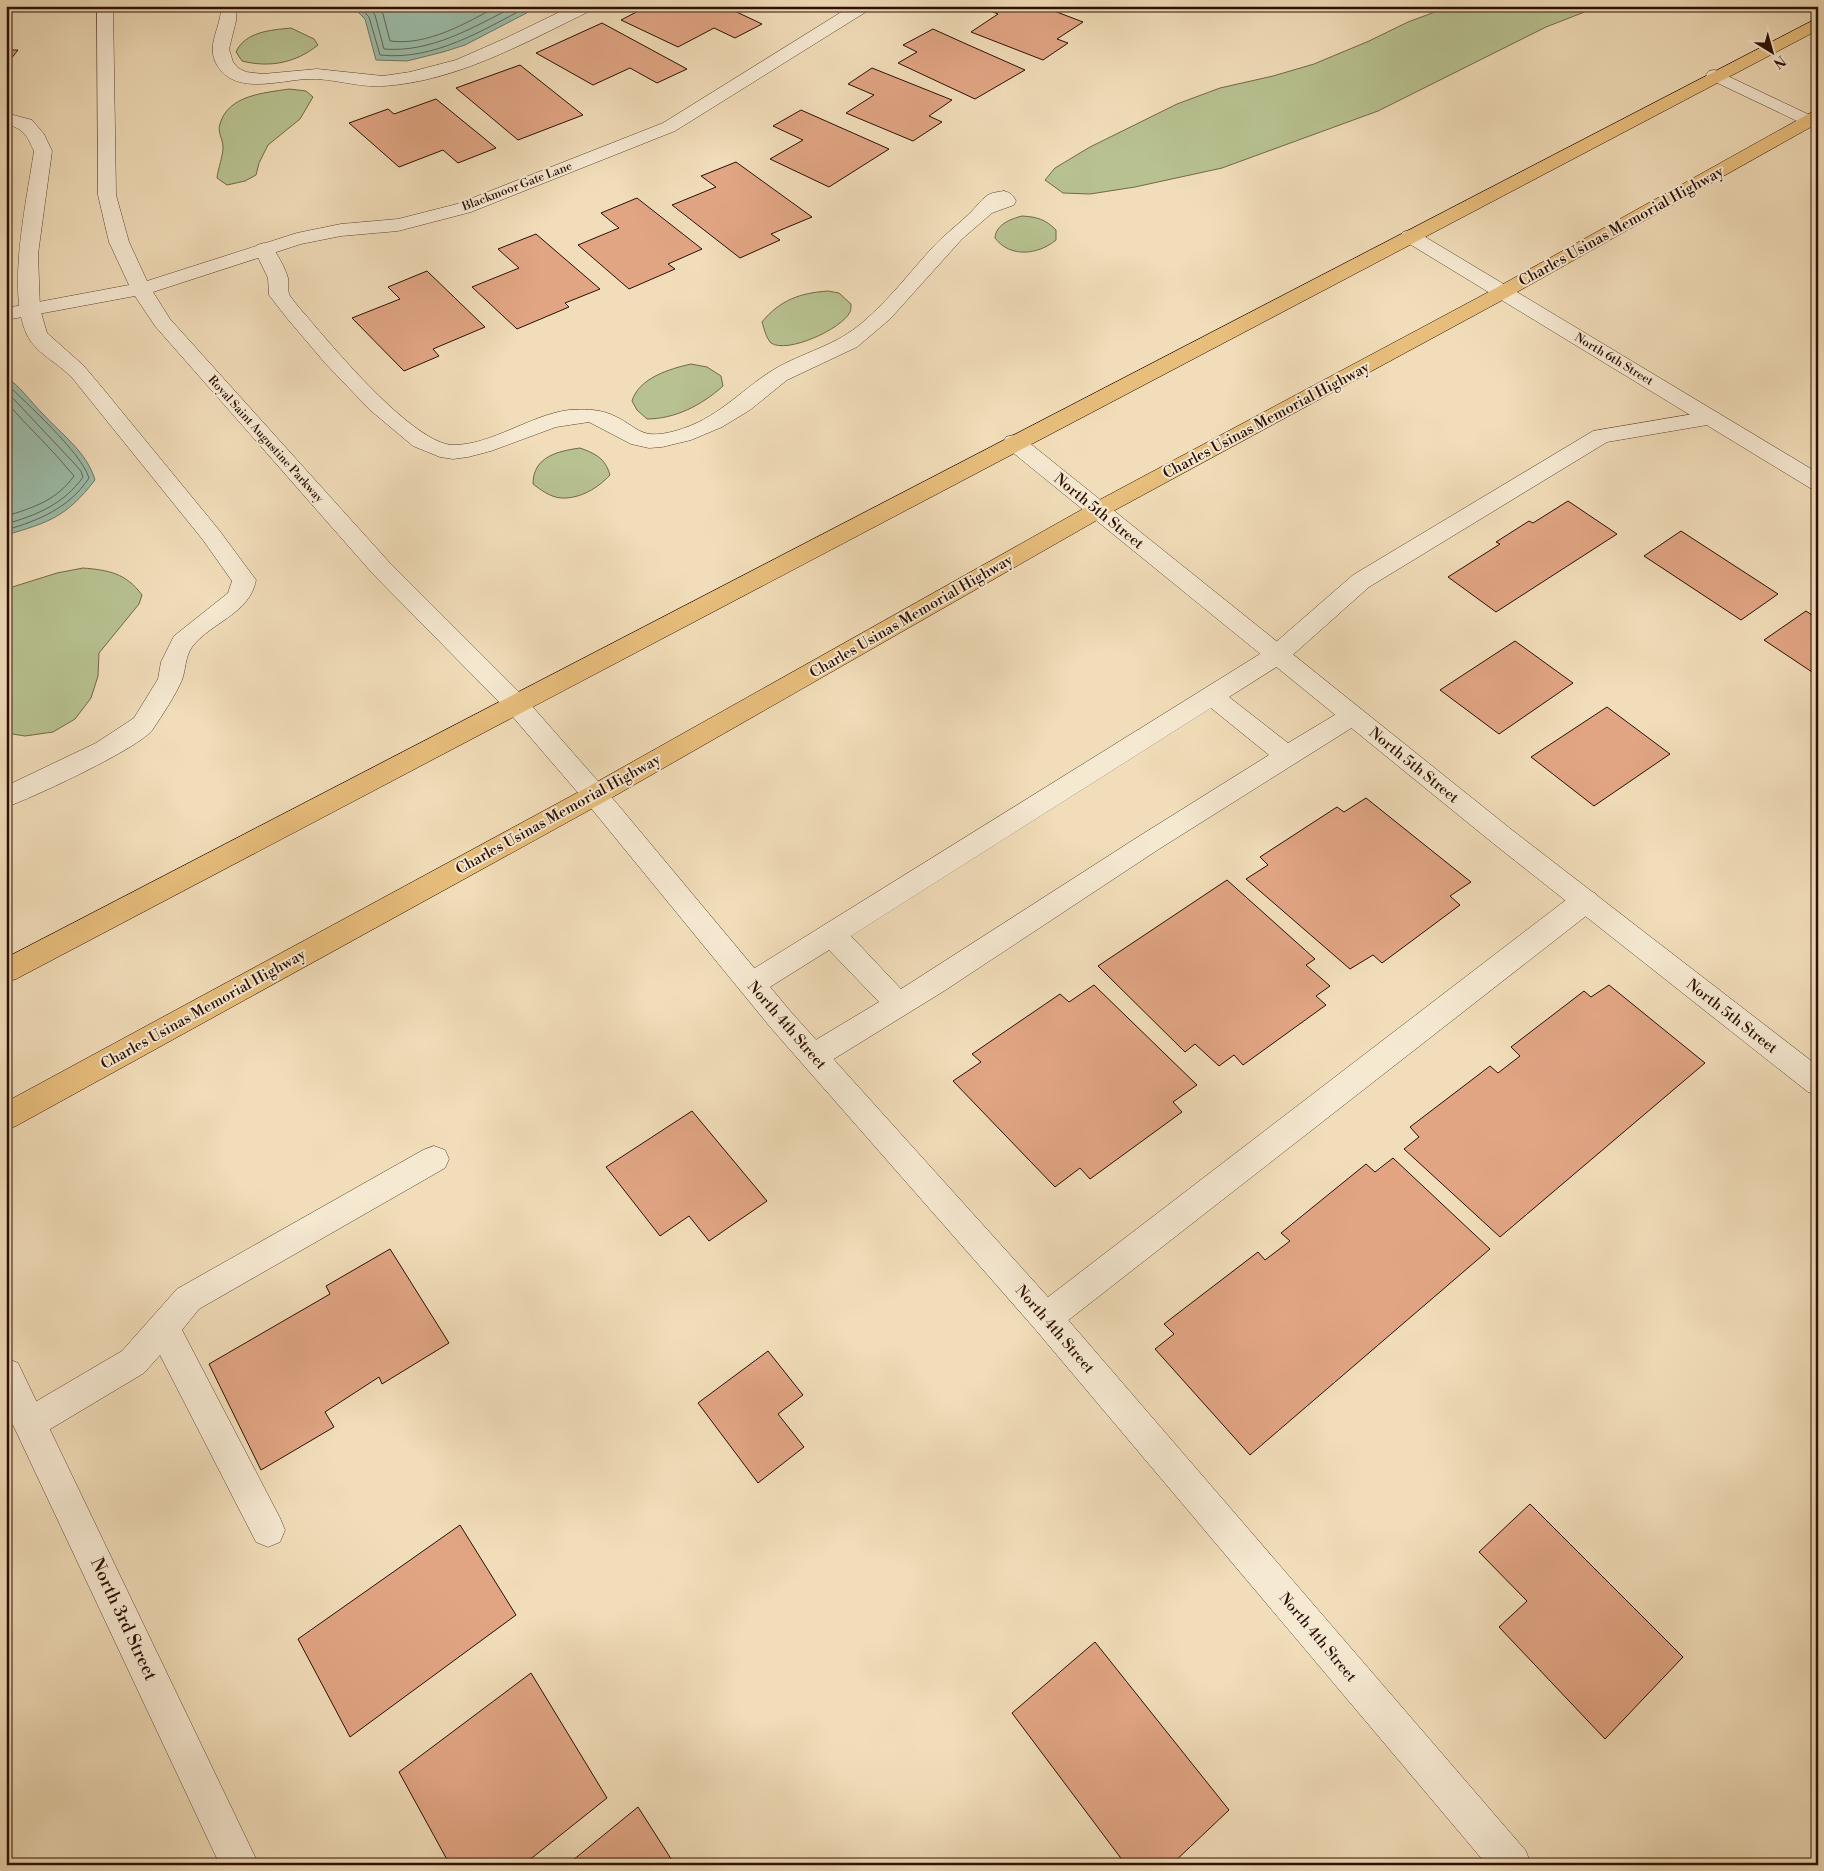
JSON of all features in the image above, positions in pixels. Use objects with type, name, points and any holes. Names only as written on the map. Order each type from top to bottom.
[{"type":"highway","points":[[6,971],[1715,75],[1818,23]]},
{"type":"highway","name":"Charles Usinas Memorial Highway","points":[[6,1117],[595,795],[1098,510],[1503,292],[1815,121]]},
{"type":"street","name":"Royal Saint Augustine Parkway","points":[[105,6],[104,123],[107,195],[119,242],[141,289],[162,322],[381,568],[515,703],[595,795]]},
{"type":"street","points":[[229,6],[228,22],[222,35],[220,46],[222,58],[226,66],[233,73],[248,78],[321,74],[358,80],[382,81],[422,76],[451,68],[586,6]]},
{"type":"street","name":"Blackmoor Gate Lane","points":[[6,314],[141,289],[297,239],[341,230],[398,225],[441,216],[669,127],[864,6]]},
{"type":"street","points":[[1715,75],[1815,121]]},
{"type":"street","points":[[6,118],[26,124],[35,134],[43,151],[28,254],[30,309],[37,335],[48,348],[76,370],[93,390],[211,535],[244,580],[242,592],[236,599],[183,642],[173,662],[170,679],[143,726],[105,750],[6,796]]},
{"type":"street","points":[[264,249],[278,278],[279,295],[353,379],[390,417],[416,439],[441,451],[458,453],[479,448],[534,426],[577,417],[592,416],[624,434],[642,441],[664,440],[709,425],[742,405],[781,375],[803,362],[839,350],[859,336],[950,240],[982,210]]},
{"type":"street","name":"North 6th Street","points":[[1410,236],[1818,483]]},
{"type":"street","points":[[752,984],[1277,656],[1361,581],[1601,436],[1711,418]]},
{"type":"street","name":"North 5th Street","points":[[1014,442],[1352,716],[1818,1083]]},
{"type":"street","points":[[1212,696],[1287,756]]},
{"type":"street","points":[[814,1056],[934,984],[1150,842],[1352,716]]},
{"type":"street","name":"North 4th Street","points":[[595,795],[752,984],[1046,1318],[1512,1865]]},
{"type":"street","points":[[1046,1318],[1585,901]]},
{"type":"street","points":[[832,934],[899,1005]]},
{"type":"street","points":[[30,1423],[132,1362],[188,1300],[434,1159]]},
{"type":"street","points":[[163,1327],[268,1530]]},
{"type":"street","name":"North 3rd Street","points":[[6,1374],[240,1865]]},
{"type":"shaded area","points":[[1451,6],[1600,6],[1546,27],[1378,111],[1222,168],[1135,187],[1090,194],[1063,193],[1045,180],[1055,168],[1090,147],[1177,104],[1220,88],[1314,64],[1408,22]]},
{"type":"shaded area","points":[[291,28],[314,39],[318,45],[301,56],[272,64],[242,61],[236,52],[245,40],[252,36],[267,31]]},
{"type":"shaded area","points":[[289,89],[306,91],[313,97],[300,119],[268,145],[259,163],[256,175],[245,181],[227,185],[217,178],[223,147],[219,127],[224,114],[239,101],[248,97]]},
{"type":"shaded area","points":[[1022,216],[1036,218],[1048,223],[1056,230],[1056,240],[1041,249],[1033,251],[1024,252],[1008,249],[995,238],[996,233],[1001,226]]},
{"type":"shaded area","points":[[828,291],[839,293],[851,304],[850,311],[845,319],[826,332],[801,343],[779,346],[771,343],[766,336],[762,322],[769,314],[791,299]]},
{"type":"shaded area","points":[[691,364],[707,367],[721,376],[723,386],[697,405],[668,417],[647,419],[637,410],[632,401],[641,386],[665,372]]},
{"type":"shaded area","points":[[580,448],[603,461],[608,469],[610,475],[600,484],[582,495],[561,498],[549,495],[533,484],[537,467],[542,461],[556,453]]},
{"type":"shaded area","points":[[83,568],[101,570],[123,577],[142,595],[139,604],[99,653],[98,676],[91,698],[75,719],[53,732],[25,736],[6,733],[6,589],[57,573]]},
{"type":"water","points":[[352,6],[540,6],[465,45],[407,61],[376,60],[365,19]]},
{"type":"water","points":[[6,377],[20,389],[80,452],[95,480],[66,510],[46,522],[6,535]]},
{"type":"building","points":[[648,6],[724,6],[762,24],[735,38],[714,28],[678,47],[621,20]]},
{"type":"building","points":[[744,6],[770,6],[760,12]]},
{"type":"building","points":[[978,6],[1041,6],[1083,22],[1057,39],[1068,43],[1043,60],[971,32],[998,14]]},
{"type":"building","points":[[602,23],[687,69],[657,83],[630,68],[593,85],[536,53]]},
{"type":"building","points":[[933,29],[1025,70],[975,99],[898,63],[917,52],[903,45]]},
{"type":"building","points":[[6,50],[18,50],[6,65]]},
{"type":"building","points":[[520,65],[583,115],[518,140],[456,88]]},
{"type":"building","points":[[872,68],[952,100],[929,116],[942,122],[913,141],[846,113],[874,95],[848,84]]},
{"type":"building","points":[[436,99],[496,148],[458,163],[443,150],[399,167],[349,123],[388,109],[394,114]]},
{"type":"building","points":[[801,110],[889,149],[829,187],[770,159],[803,140],[773,126]]},
{"type":"building","points":[[736,162],[812,217],[771,234],[780,240],[740,258],[672,205],[716,187],[701,176]]},
{"type":"building","points":[[637,198],[702,249],[668,264],[675,269],[629,289],[578,245],[619,228],[601,213]]},
{"type":"building","points":[[536,234],[600,289],[565,303],[569,307],[517,329],[472,287],[519,268],[498,249]]},
{"type":"building","points":[[427,271],[485,327],[433,349],[439,356],[404,371],[352,318],[400,299],[388,287]]},
{"type":"building","points":[[1568,501],[1617,534],[1496,612],[1448,577],[1500,544],[1496,542],[1529,521],[1533,523]]},
{"type":"building","points":[[1681,531],[1778,594],[1741,620],[1644,556]]},
{"type":"building","points":[[1806,611],[1818,619],[1818,676],[1764,640]]},
{"type":"building","points":[[1515,641],[1573,683],[1499,734],[1440,690]]},
{"type":"building","points":[[1607,707],[1670,754],[1594,806],[1531,757]]},
{"type":"building","points":[[1366,798],[1471,882],[1450,896],[1460,905],[1382,963],[1373,955],[1350,969],[1246,879],[1268,865],[1260,857],[1337,807],[1344,812]]},
{"type":"building","points":[[1227,880],[1315,959],[1306,965],[1330,986],[1316,996],[1326,1005],[1243,1065],[1234,1055],[1219,1066],[1195,1044],[1185,1052],[1098,966]]},
{"type":"building","points":[[1094,985],[1197,1085],[1173,1102],[1182,1112],[1090,1179],[1080,1168],[1055,1187],[953,1081],[981,1062],[972,1054],[1060,994],[1069,1002]]},
{"type":"building","points":[[1609,985],[1705,1063],[1500,1237],[1404,1149],[1419,1137],[1410,1127],[1490,1066],[1498,1073],[1520,1056],[1511,1047],[1584,991],[1591,997]]},
{"type":"building","points":[[692,1111],[767,1201],[709,1241],[689,1216],[660,1236],[606,1167]]},
{"type":"building","points":[[1393,1158],[1490,1249],[1250,1455],[1155,1349],[1174,1334],[1164,1324],[1258,1252],[1265,1260],[1290,1241],[1281,1233],[1366,1164],[1375,1172]]},
{"type":"building","points":[[390,1249],[449,1343],[382,1384],[379,1377],[325,1412],[334,1427],[261,1470],[209,1364],[330,1294],[326,1286]]},
{"type":"building","points":[[768,1351],[803,1395],[778,1414],[804,1447],[758,1483],[698,1403]]},
{"type":"building","points":[[1530,1504],[1683,1657],[1605,1739],[1499,1627],[1527,1601],[1479,1552]]},
{"type":"building","points":[[460,1525],[516,1615],[350,1737],[298,1639]]},
{"type":"building","points":[[1095,1642],[1229,1810],[1171,1865],[1126,1865],[1012,1713]]},
{"type":"building","points":[[531,1673],[607,1798],[523,1865],[450,1865],[399,1772]]},
{"type":"building","points":[[638,1807],[675,1865],[567,1865]]}]
